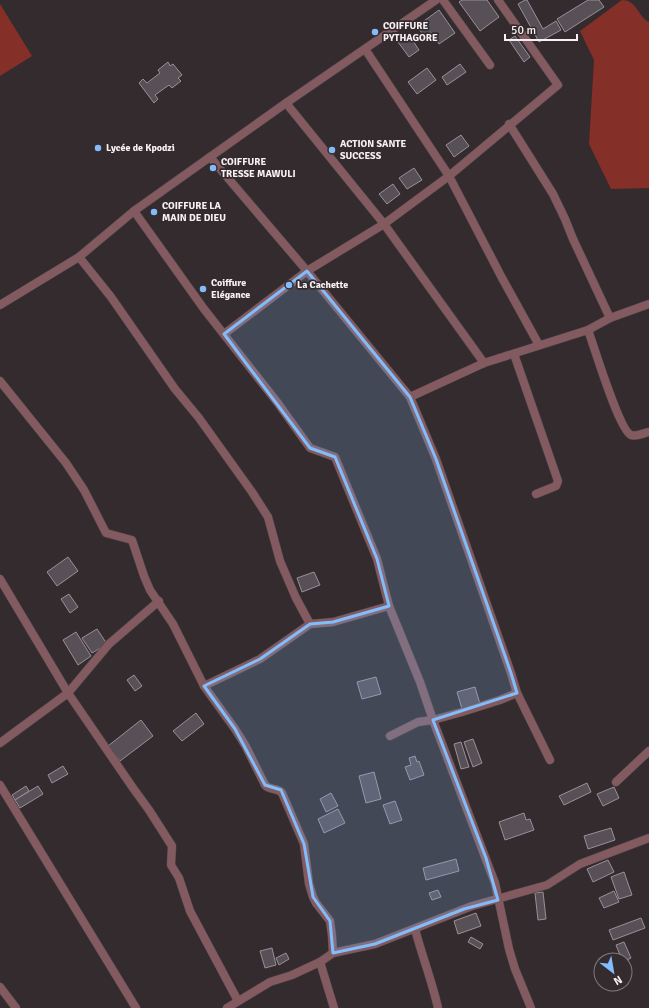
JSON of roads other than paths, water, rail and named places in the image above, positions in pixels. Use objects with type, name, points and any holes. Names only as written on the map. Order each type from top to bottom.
[{"type":"street","points":[[0,305],[79,257],[134,211],[286,103],[436,0]]},
{"type":"street","points":[[443,0],[490,65]]},
{"type":"street","points":[[224,334],[307,271],[384,224],[449,176],[509,124],[558,85],[498,0]]},
{"type":"street","points":[[365,49],[449,176],[539,345]]},
{"type":"street","points":[[286,103],[384,224],[484,363]]},
{"type":"street","points":[[509,124],[553,194],[565,218],[575,246],[610,318]]},
{"type":"street","points":[[210,157],[307,271],[410,397],[436,459],[517,693],[550,760]]},
{"type":"street","points":[[134,211],[204,310],[277,402],[310,448],[335,457],[377,559],[389,606],[420,682],[491,871],[515,969],[531,1008]]},
{"type":"street","points":[[79,257],[111,297],[175,389],[199,418],[268,516],[280,561],[296,598],[310,624]]},
{"type":"street","points":[[410,397],[484,363],[588,330],[610,318],[649,304]]},
{"type":"street","points":[[588,330],[615,408],[627,432],[635,435],[649,432]]},
{"type":"street","points":[[514,354],[558,481],[556,486],[536,494]]},
{"type":"street","points":[[0,381],[66,463],[84,490],[106,533],[132,540],[150,590],[159,601],[173,624],[204,686],[235,729],[265,786],[270,789],[278,789],[282,793],[304,844],[312,897],[330,921],[333,953]]},
{"type":"street","points":[[0,579],[68,694],[150,810],[172,846],[171,865],[179,878],[190,911],[238,1000]]},
{"type":"street","points":[[0,743],[68,694],[109,644],[159,601]]},
{"type":"street","points":[[204,686],[260,659],[310,624],[333,622],[389,606]]},
{"type":"street","points":[[390,736],[418,722],[433,720],[492,703],[517,693]]},
{"type":"street","points":[[616,782],[649,751]]},
{"type":"street","points":[[0,785],[136,1008]]},
{"type":"street","points":[[227,1008],[270,982],[292,975],[320,962],[333,953],[375,944],[464,909],[547,885],[580,864],[649,838]]},
{"type":"street","points":[[416,929],[438,1008]]},
{"type":"street","points":[[320,962],[334,1008]]},
{"type":"street","points":[[0,987],[16,1008]]},
{"type":"place","name":"COIFFURE PYTHAGORE","points":[[375,32]]},
{"type":"place","name":"Lycée de Kpodzi","points":[[98,148]]},
{"type":"place","name":"ACTION SANTE SUCCESS","points":[[332,150]]},
{"type":"place","name":"COIFFURE TRESSE MAWULI","points":[[213,168]]},
{"type":"place","name":"COIFFURE LA MAIN DE DIEU","points":[[154,212]]},
{"type":"place","name":"La Cachette","points":[[289,285]]},
{"type":"place","name":"Coiffure Elégance","points":[[203,289]]}]
